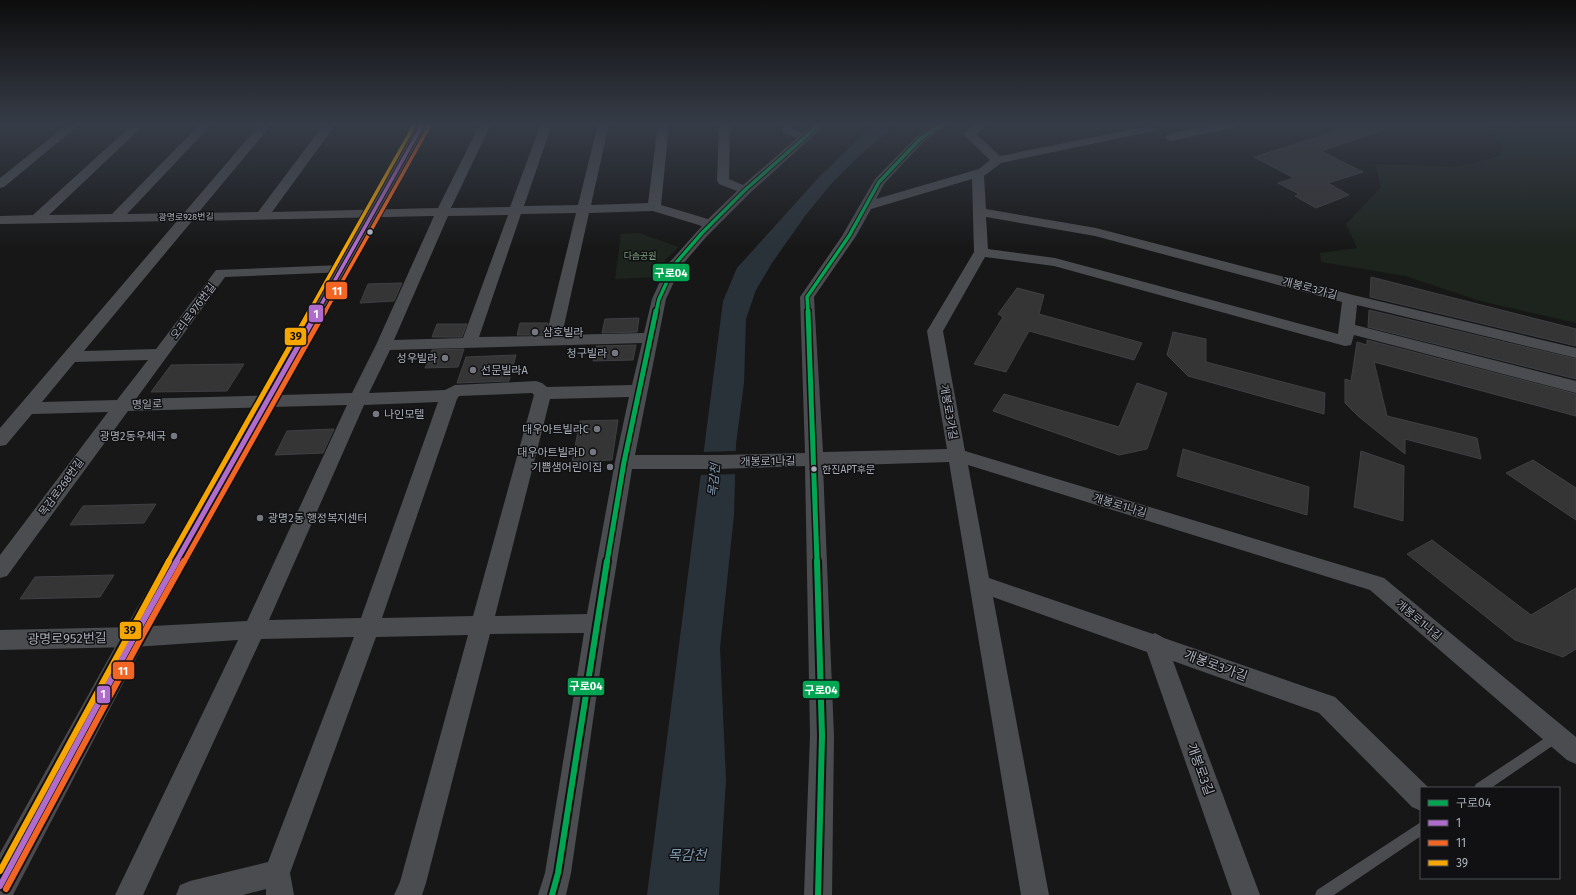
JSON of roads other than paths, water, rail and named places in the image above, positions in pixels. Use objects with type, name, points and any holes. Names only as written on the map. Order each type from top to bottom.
[{"type":"main road","points":[[0,886],[134,637],[399,166]]},
{"type":"street","points":[[0,184],[22,166]]},
{"type":"street","points":[[36,220],[94,166]]},
{"type":"street","points":[[116,218],[166,166]]},
{"type":"street","points":[[0,440],[231,166]]},
{"type":"street","points":[[262,216],[299,166]]},
{"type":"street","points":[[129,895],[254,630],[443,212],[466,166]]},
{"type":"street","points":[[469,343],[530,166]]},
{"type":"street","points":[[553,341],[593,166]]},
{"type":"street","points":[[654,207],[659,166]]},
{"type":"street","points":[[723,166],[723,181],[745,190]]},
{"type":"street","points":[[552,895],[558,873],[596,623],[633,462],[638,391],[659,298],[675,264],[710,224],[772,166]]},
{"type":"street","points":[[818,895],[822,736],[805,460],[807,297],[849,236],[879,182],[894,166]]},
{"type":"street","points":[[866,206],[983,172],[990,166]]},
{"type":"street","points":[[978,173],[981,252]]},
{"type":"street","name":"광명로928번길","points":[[0,220],[372,214],[654,207],[710,224]]},
{"type":"street","name":"개봉로3가길","points":[[980,212],[1096,232],[1350,299],[1346,341],[1055,262],[981,252],[935,331],[1035,895]]},
{"type":"street","name":"오리로976번길","points":[[122,405],[221,273],[341,269]]},
{"type":"street","points":[[1350,299],[1576,352]]},
{"type":"street","points":[[1347,328],[1576,387]]},
{"type":"street","points":[[384,345],[649,338]]},
{"type":"street","points":[[70,357],[160,354]]},
{"type":"street","name":"명일로","points":[[27,408],[449,396],[455,391],[536,387],[542,393],[638,391]]},
{"type":"street","points":[[408,895],[413,883],[542,393]]},
{"type":"street","points":[[190,895],[278,884],[449,396]]},
{"type":"street","name":"목감로268번길","points":[[0,570],[122,405]]},
{"type":"street","name":"개봉로1나길","points":[[633,462],[805,460],[956,455],[1377,584],[1576,752]]},
{"type":"street","name":"개봉로3가길","points":[[979,583],[1327,705],[1420,797]]},
{"type":"street","name":"광명로952번길","points":[[0,640],[134,637],[254,630],[596,623]]},
{"type":"street","name":"개봉로3길","points":[[1155,644],[1246,895]]},
{"type":"lane","points":[[1481,787],[1557,736]]},
{"type":"lane","points":[[1322,895],[1420,829]]},
{"type":"water","name":"목감천","points":[[831,166],[849,166],[832,183],[805,216],[772,263],[756,290],[746,319],[744,383],[736,444],[734,515],[720,648],[726,780],[719,895],[647,895],[723,301],[737,268]]},
{"type":"place","name":"삼호빌라","points":[[535,332]]},
{"type":"place","name":"청구빌라","points":[[615,353]]},
{"type":"place","name":"성우빌라","points":[[445,358]]},
{"type":"place","name":"선문빌라A","points":[[473,370]]},
{"type":"place","name":"나인모텔","points":[[376,414]]},
{"type":"place","name":"대우아트빌라C","points":[[597,429]]},
{"type":"place","name":"광명2동우체국","points":[[174,436]]},
{"type":"place","name":"대우아트빌라D","points":[[593,452]]},
{"type":"place","name":"기쁨샘어린이집","points":[[610,467]]},
{"type":"place","name":"한진APT후문","points":[[814,469]]},
{"type":"place","name":"광명2동 행정복지센터","points":[[260,518]]},
{"type":"park label","name":"다솜공원","points":[[640,256]]}]
